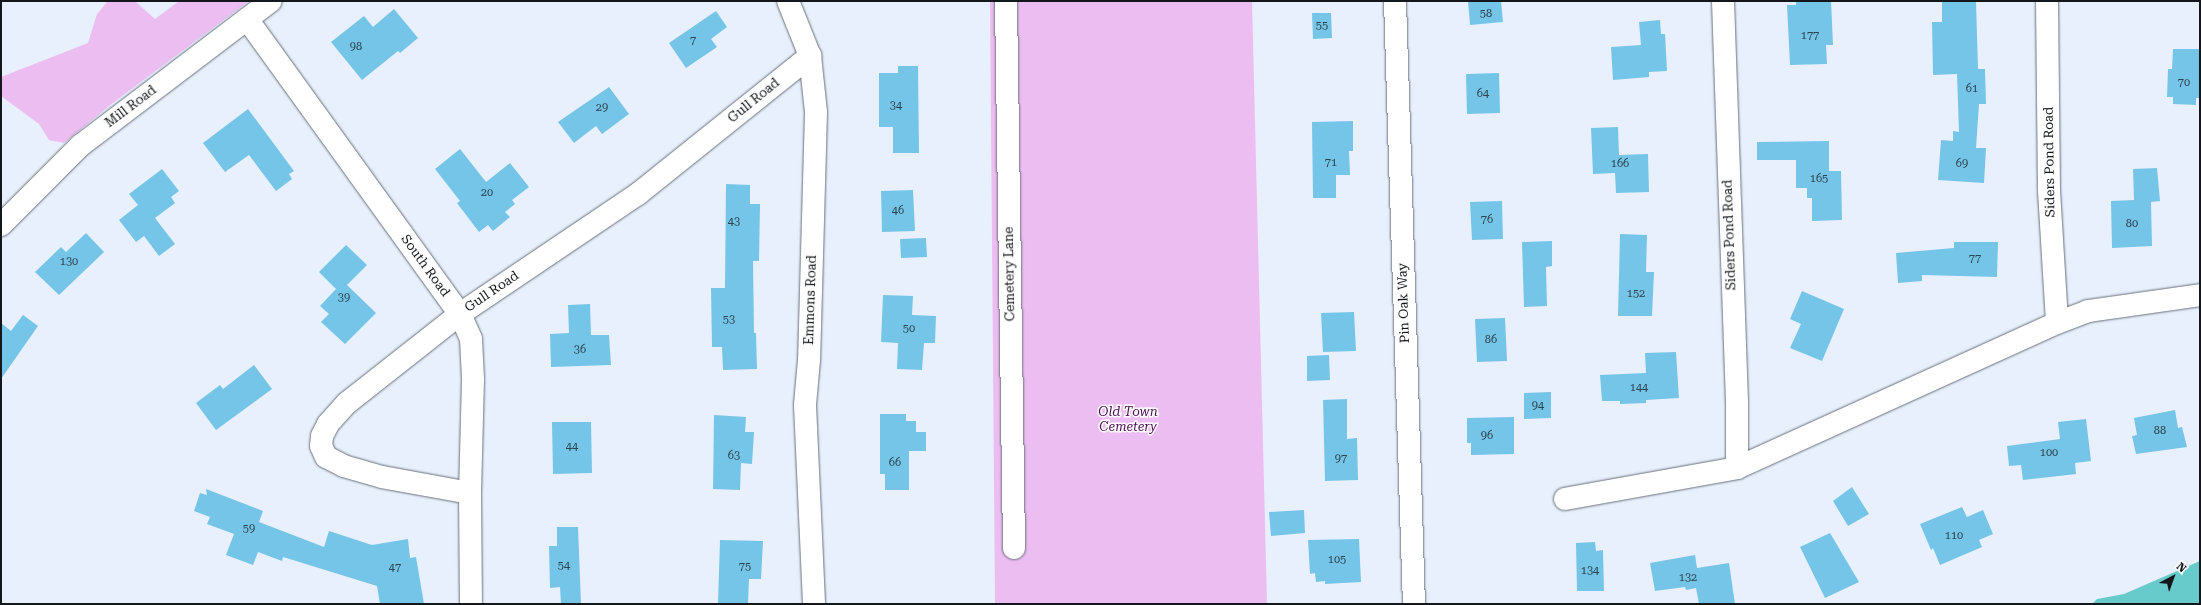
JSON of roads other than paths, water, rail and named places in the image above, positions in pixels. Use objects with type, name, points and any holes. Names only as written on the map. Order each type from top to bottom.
[{"type":"street","name":"Mill Road","points":[[1,225],[81,146],[271,1]]},
{"type":"street","name":"Emmons Road","points":[[788,1],[810,56],[816,112],[809,360],[805,405],[814,604]]},
{"type":"street","name":"Cemetery Lane","points":[[1006,1],[1014,548]]},
{"type":"street","name":"Pin Oak Way","points":[[1395,1],[1414,604]]},
{"type":"street","name":"Siders Pond Road","points":[[1723,1],[1737,402],[1737,468]]},
{"type":"street","name":"Siders Pond Road","points":[[2047,1],[2049,191],[2057,323]]},
{"type":"street","name":"South Road","points":[[247,19],[460,314],[471,339],[473,379],[470,494],[471,604]]},
{"type":"street","name":"Gull Road","points":[[470,494],[382,477],[344,466],[326,457],[320,446],[328,424],[347,403],[460,314],[638,194],[810,56]]},
{"type":"street","points":[[1565,499],[1737,468],[2057,323],[2088,311],[2200,295]]},
{"type":"park label","name":"Old Town Cemetery","points":[[1128,420]]}]
